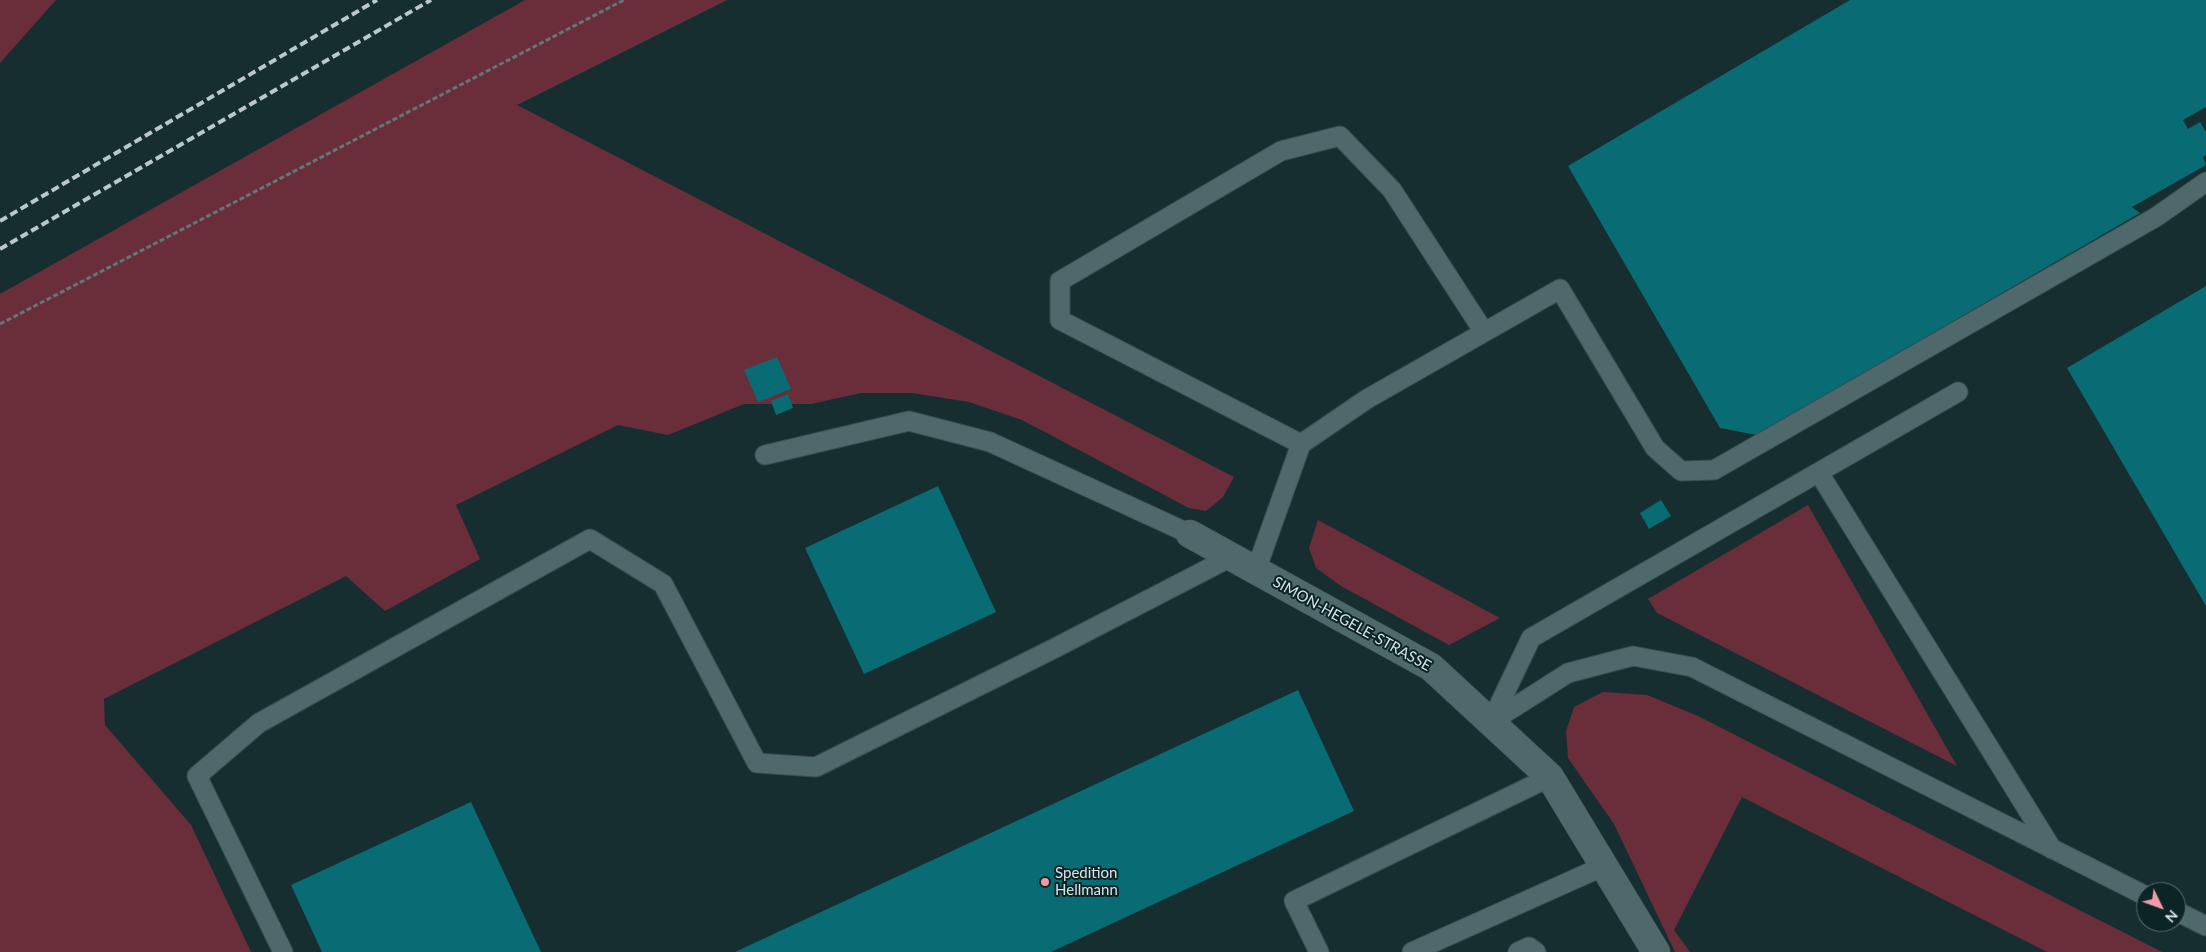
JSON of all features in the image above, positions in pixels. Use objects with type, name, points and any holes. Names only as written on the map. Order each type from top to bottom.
[{"type":"street","name":"SIMON-HEGELE-STRASSE","points":[[1190,534],[1431,667],[1550,777],[1656,952]]},
{"type":"lane","points":[[1301,444],[1060,320],[1060,281],[1281,150],[1340,136],[1392,190],[1484,332]]},
{"type":"lane","points":[[1256,570],[1301,444],[1367,399],[1560,289],[1655,448],[1681,471],[1714,470],[2156,218],[2206,182]]},
{"type":"lane","points":[[1491,722],[1531,638],[1958,392]]},
{"type":"lane","points":[[765,455],[909,421],[990,442],[1190,534]]},
{"type":"lane","points":[[1819,473],[2053,850]]},
{"type":"lane","points":[[283,952],[197,776],[259,723],[590,539],[663,584],[757,763],[816,767],[1055,648],[1231,557]]},
{"type":"lane","points":[[1491,722],[1568,673],[1633,656],[1692,667],[2136,891]]},
{"type":"lane","points":[[1319,952],[1294,901],[1550,777]]},
{"type":"lane","points":[[1412,952],[1604,866]]},
{"type":"lane","points":[[2186,916],[2206,926]]},
{"type":"lane","points":[[1518,952],[1529,947],[1536,952]]},
{"type":"path","points":[[0,324],[158,240],[624,0]]},
{"type":"shaded area","points":[[0,0],[56,0],[0,63]]},
{"type":"shaded area","points":[[525,0],[727,0],[517,105],[1234,477],[1223,497],[1206,511],[1189,508],[1022,420],[969,402],[912,393],[861,393],[811,404],[744,404],[668,435],[618,425],[456,505],[480,559],[385,611],[346,576],[104,699],[105,725],[191,825],[251,952],[0,952],[0,294]]},
{"type":"shaded area","points":[[1808,505],[1957,766],[1657,613],[1648,599]]},
{"type":"shaded area","points":[[1318,520],[1500,618],[1449,645],[1341,586],[1316,568],[1309,548]]},
{"type":"shaded area","points":[[1603,692],[1647,695],[1698,716],[2162,952],[2047,952],[1742,797],[1674,930],[1690,952],[1675,952],[1614,824],[1568,758],[1566,731],[1574,707]]},
{"type":"building","points":[[1850,0],[2206,0],[2206,107],[2183,120],[2188,129],[2200,122],[2206,132],[2206,155],[2203,157],[2206,165],[2132,207],[2140,213],[1757,435],[1720,428],[1568,166]]},
{"type":"building","points":[[2206,286],[2206,606],[2067,368]]},
{"type":"building","points":[[777,357],[791,389],[758,402],[744,370]]},
{"type":"building","points":[[788,394],[793,408],[776,415],[771,401]]},
{"type":"building","points":[[938,486],[996,612],[864,674],[805,548]]},
{"type":"building","points":[[1661,500],[1671,516],[1649,529],[1640,513]]},
{"type":"building","name":"Spedition Hellmann","points":[[1298,690],[1354,811],[1051,952],[735,952]]},
{"type":"building","points":[[471,802],[541,952],[322,952],[291,885]]},
{"type":"railway","points":[[0,221],[377,0]]},
{"type":"railway","points":[[0,249],[431,0]]},
{"type":"place","name":"Spedition Hellmann","points":[[1045,882]]}]
